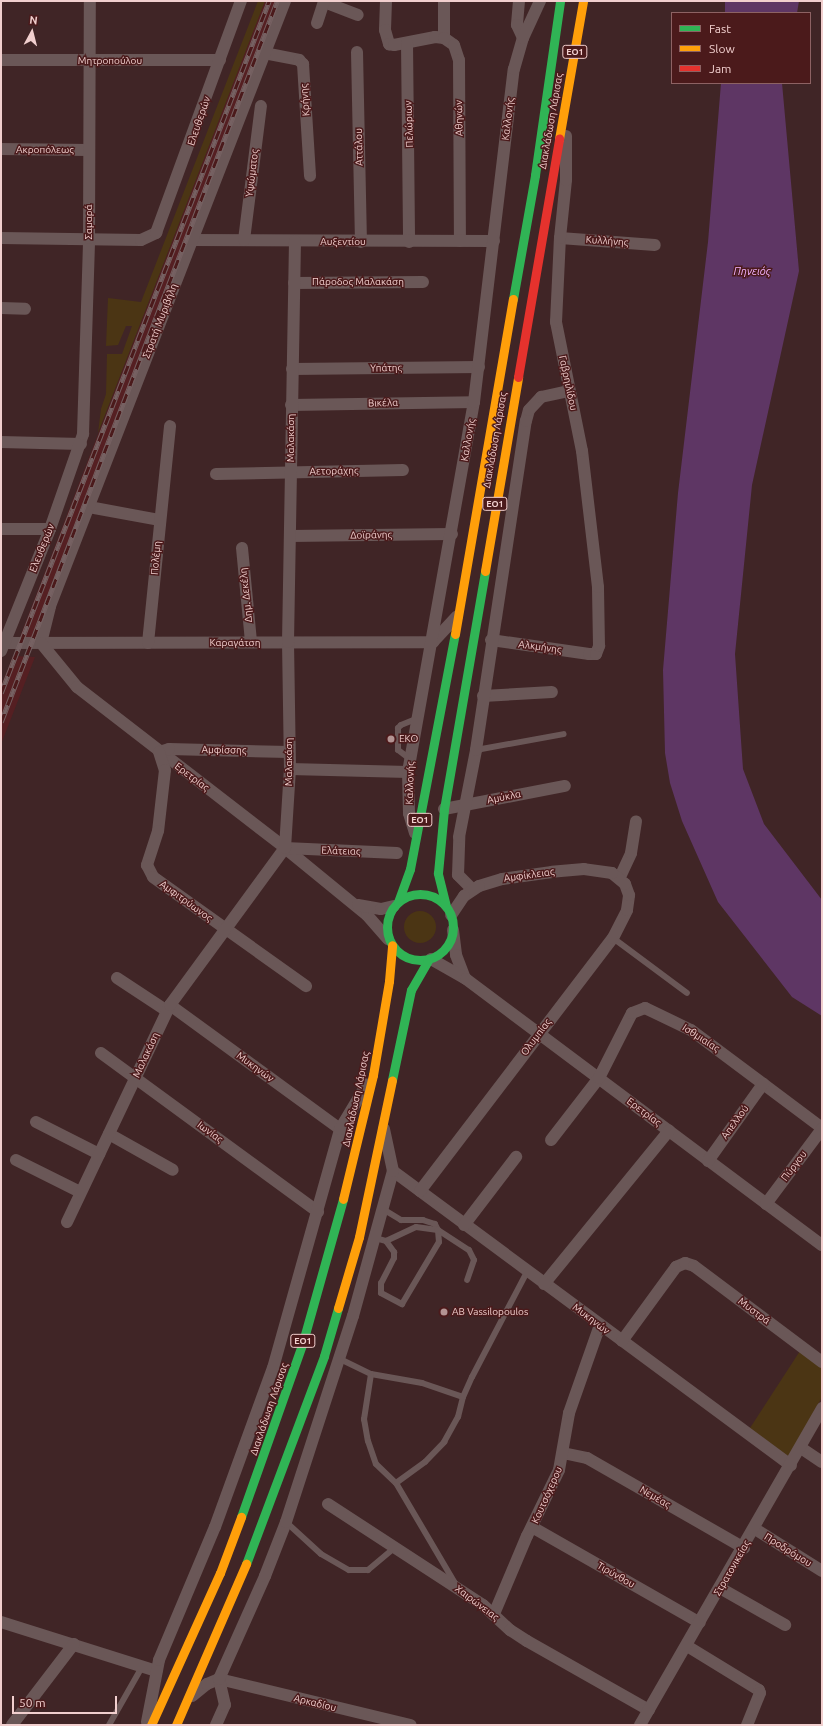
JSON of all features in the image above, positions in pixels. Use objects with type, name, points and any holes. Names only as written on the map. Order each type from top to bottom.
[{"type":"main road","name":"Διακλάδωση Λάρισας","points":[[396,904],[410,869],[458,615],[535,175],[560,1]]},
{"type":"main road","name":"Διακλάδωση Λάρισας","points":[[448,910],[438,867],[444,809],[583,1]]},
{"type":"main road","points":[[396,904],[418,894],[428,895],[448,910]]},
{"type":"main road","name":"ΕΟ1","points":[[390,942],[387,922],[396,904]]},
{"type":"main road","name":"ΕΟ1","points":[[176,1725],[235,1592],[324,1356],[359,1236],[384,1126],[411,990],[429,959],[446,948],[453,930],[448,910]]},
{"type":"main road","name":"Διακλάδωση Λάρισας","points":[[151,1725],[220,1574],[282,1407],[327,1260],[373,1075],[389,981],[390,942]]},
{"type":"main road","points":[[390,942],[408,958],[429,959]]},
{"type":"street","name":"Σαμαρά","points":[[81,444],[86,410],[89,238],[90,1]]},
{"type":"street","name":"Ελευθερών","points":[[89,238],[141,240],[151,238],[159,227],[242,1]]},
{"type":"street","name":"Στρατή Μυριβήλη","points":[[40,643],[50,606],[285,1]]},
{"type":"street","points":[[386,1],[386,39],[394,46],[435,37],[444,38],[444,1]]},
{"type":"street","points":[[519,1],[517,25],[523,38]]},
{"type":"street","name":"Καλλoνής","points":[[416,840],[409,813],[408,772],[433,642],[474,402],[514,70],[523,38],[540,1]]},
{"type":"street","points":[[317,23],[324,2],[358,15]]},
{"type":"street","name":"Αθηνών","points":[[444,38],[454,45],[460,60],[460,241]]},
{"type":"street","name":"Πελώριων","points":[[407,43],[409,242]]},
{"type":"street","name":"Αττάλου","points":[[357,52],[361,242]]},
{"type":"street","name":"Κρήνης","points":[[264,53],[299,60],[303,64],[310,176]]},
{"type":"street","name":"Μητροπούλου","points":[[1,60],[220,60]]},
{"type":"street","name":"Γαβρηιλίδου","points":[[566,103],[566,180],[560,238],[556,322],[582,451],[598,586],[599,646],[596,654],[589,654]]},
{"type":"street","name":"Υψώματος","points":[[244,240],[261,106]]},
{"type":"street","name":"Ακροπόλεως","points":[[1,149],[89,150]]},
{"type":"street","points":[[1,238],[89,238]]},
{"type":"street","name":"Κυλλήνης","points":[[560,238],[655,245]]},
{"type":"street","name":"Αυξεντίου","points":[[192,240],[361,242],[494,241]]},
{"type":"street","name":"Μαλακάση","points":[[67,1222],[80,1192],[110,1134],[168,1008],[285,848],[290,769],[288,642],[294,241]]},
{"type":"street","name":"Πάροδος Μαλακάση","points":[[294,283],[423,282]]},
{"type":"street","points":[[1,308],[24,309]]},
{"type":"street","name":"Υπάτης","points":[[292,369],[479,367]]},
{"type":"street","points":[[448,910],[472,889],[460,878],[458,871],[458,850],[464,805],[476,750],[491,640],[529,410],[541,397],[569,391]]},
{"type":"street","name":"Βικέλα","points":[[291,405],[474,402]]},
{"type":"street","name":"Πολέμη","points":[[148,643],[159,520],[166,474],[170,426]]},
{"type":"street","points":[[1,442],[81,444]]},
{"type":"street","name":"Ελευθερών","points":[[2,646],[50,529],[81,444]]},
{"type":"street","name":"Αετοράχης","points":[[216,474],[403,470]]},
{"type":"street","points":[[88,508],[159,520]]},
{"type":"street","points":[[494,512],[504,559]]},
{"type":"street","points":[[1,529],[50,529]]},
{"type":"street","name":"Δοϊράνης","points":[[290,536],[452,534]]},
{"type":"street","name":"Δημ. Δεκέλη","points":[[242,548],[251,642]]},
{"type":"street","points":[[433,642],[458,615]]},
{"type":"street","name":"Αλκμήνης","points":[[491,640],[589,654]]},
{"type":"street","name":"Καραγάτση","points":[[2,646],[40,643],[433,642]]},
{"type":"street","name":"Ερετρίας","points":[[40,643],[77,687],[159,752],[285,848],[351,902],[390,942]]},
{"type":"street","points":[[483,696],[552,692]]},
{"type":"street","name":"Αμφίσσης","points":[[159,752],[169,749],[289,752]]},
{"type":"street","name":"Αμφιτρύωνος","points":[[159,752],[166,770],[158,831],[148,864],[153,877],[306,986]]},
{"type":"street","points":[[290,769],[408,772]]},
{"type":"street","name":"Αμύκλα","points":[[444,809],[565,786]]},
{"type":"street","points":[[620,878],[631,853],[636,821]]},
{"type":"street","name":"Ελάτειας","points":[[285,848],[397,853]]},
{"type":"street","name":"Αμφίκλειας","points":[[472,889],[502,879],[574,870],[603,871],[620,878]]},
{"type":"street","name":"Ολυμπίας","points":[[420,1191],[538,1034],[613,938],[629,903],[629,891],[620,878]]},
{"type":"street","name":"Ερετρίας","points":[[351,902],[370,908],[396,904]]},
{"type":"street","points":[[453,930],[456,955],[466,980]]},
{"type":"street","name":"Ερετρίας","points":[[429,959],[466,980],[822,1245]]},
{"type":"street","name":"Μυκηνών","points":[[117,978],[168,1008],[340,1129]]},
{"type":"street","name":"Ισθμιαίας","points":[[552,1140],[599,1078],[632,1013],[644,1008],[690,1030],[822,1129]]},
{"type":"street","name":"Ιωνίας","points":[[101,1053],[318,1212]]},
{"type":"street","points":[[147,1725],[156,1670],[216,1526],[255,1420],[290,1313],[340,1129],[373,1075]]},
{"type":"street","name":"Απελλού","points":[[708,1161],[763,1084]]},
{"type":"street","points":[[36,1122],[99,1154]]},
{"type":"street","points":[[186,1704],[196,1691],[219,1678],[260,1589],[286,1522],[381,1239],[383,1209],[393,1171],[384,1126]]},
{"type":"street","name":"Πύργου","points":[[766,1204],[822,1129]]},
{"type":"street","points":[[544,1284],[669,1131]]},
{"type":"street","points":[[110,1134],[173,1170]]},
{"type":"street","points":[[464,1225],[516,1157]]},
{"type":"street","points":[[16,1160],[80,1192]]},
{"type":"street","name":"Μυκηνών","points":[[393,1171],[527,1272],[791,1466]]},
{"type":"street","name":"Μυστρά","points":[[622,1341],[676,1268],[685,1263],[694,1266],[822,1362]]},
{"type":"street","name":"Κουτσόχερου","points":[[494,1614],[532,1527],[556,1479],[563,1453],[569,1413],[600,1326]]},
{"type":"street","name":"Στρατονικείας","points":[[640,1725],[755,1529],[822,1408]]},
{"type":"street","points":[[801,1448],[822,1462]]},
{"type":"street","name":"Νεμέας","points":[[563,1453],[587,1458],[744,1548]]},
{"type":"street","name":"Χαιρώνειας","points":[[328,1504],[458,1588],[494,1614],[510,1630],[527,1641],[649,1710]]},
{"type":"street","name":"Τιρύνθου","points":[[532,1527],[700,1622]]},
{"type":"street","name":"Προδρόμου","points":[[755,1529],[822,1571]]},
{"type":"street","points":[[720,1588],[785,1625]]},
{"type":"street","points":[[1,1622],[156,1670]]},
{"type":"street","points":[[12,1725],[74,1644]]},
{"type":"street","points":[[687,1646],[759,1690],[760,1693],[747,1725]]},
{"type":"street","points":[[216,1725],[225,1705],[219,1678]]},
{"type":"street","name":"Αρκαδίου","points":[[219,1678],[361,1720],[411,1725]]},
{"type":"lane","points":[[411,759],[398,750],[398,728],[401,724],[418,718]]},
{"type":"lane","points":[[476,750],[564,734]]},
{"type":"lane","points":[[613,938],[687,992]]},
{"type":"lane","points":[[383,1209],[401,1220],[423,1220],[435,1224],[438,1230],[439,1242],[402,1304],[381,1293],[380,1289],[394,1258],[381,1239],[416,1228],[438,1230],[469,1250],[474,1260],[468,1280]]},
{"type":"lane","points":[[396,1483],[425,1462],[444,1442],[458,1418],[463,1397],[527,1272]]},
{"type":"lane","points":[[340,1359],[371,1374],[422,1383],[463,1397]]},
{"type":"lane","points":[[371,1374],[364,1419],[368,1441],[376,1464],[396,1483],[458,1588]]},
{"type":"lane","points":[[286,1522],[321,1554],[349,1570],[368,1570],[395,1547]]},
{"type":"lane","points":[[109,1725],[142,1666]]},
{"type":"shaded area","points":[[258,1],[265,1],[98,433],[101,409],[106,394],[107,354],[122,354],[132,326],[126,326],[118,345],[106,346],[108,298],[141,302]]},
{"type":"shaded area","points":[[265,1],[289,1],[41,639],[20,637]]},
{"type":"shaded area","points":[[13,656],[35,657],[1,744],[1,686]]},
{"type":"shaded area","points":[[420,911],[426,912],[433,918],[436,927],[435,933],[429,940],[420,943],[414,942],[407,936],[404,927],[405,921],[411,914]]},
{"type":"shaded area","points":[[800,1351],[822,1368],[822,1397],[789,1457],[750,1428]]},
{"type":"water","points":[[725,1],[799,1],[797,12],[725,12]]},
{"type":"water","name":"Πηνειός","points":[[721,84],[782,84],[799,271],[752,485],[735,654],[743,769],[764,824],[822,900],[822,1016],[792,997],[718,902],[682,821],[670,783],[665,753],[663,670],[678,493],[708,242]]},
{"type":"railway","points":[[1,693],[269,1]]},
{"type":"railway","points":[[1,722],[277,1]]},
{"type":"traffic: fast","points":[[513,299],[535,175],[560,1]]},
{"type":"traffic: fast","points":[[446,906],[438,873],[444,809],[485,571]]},
{"type":"traffic: fast","points":[[398,902],[410,869],[455,634]]},
{"type":"traffic: fast","points":[[420,894],[433,896],[448,909],[451,914],[453,927],[451,940],[438,955],[433,958],[420,960],[407,958],[392,945],[389,940],[387,927],[389,914],[402,899],[407,896],[420,894]]},
{"type":"traffic: fast","points":[[392,1080],[411,990],[428,960]]},
{"type":"traffic: fast","points":[[241,1517],[302,1345],[343,1199]]},
{"type":"traffic: fast","points":[[246,1564],[324,1356],[338,1308]]},
{"type":"traffic: slow","points":[[559,139],[583,1]]},
{"type":"traffic: slow","points":[[455,634],[513,299]]},
{"type":"traffic: slow","points":[[485,571],[518,377]]},
{"type":"traffic: slow","points":[[343,1199],[373,1075],[389,981],[392,945]]},
{"type":"traffic: slow","points":[[338,1308],[359,1237],[392,1080]]},
{"type":"traffic: slow","points":[[151,1725],[220,1573],[241,1517]]},
{"type":"traffic: slow","points":[[176,1725],[246,1564]]},
{"type":"traffic: jam","points":[[518,377],[559,139]]},
{"type":"place","name":"EKO","points":[[391,739]]},
{"type":"place","name":"AB Vassilopoulos","points":[[444,1312]]}]
